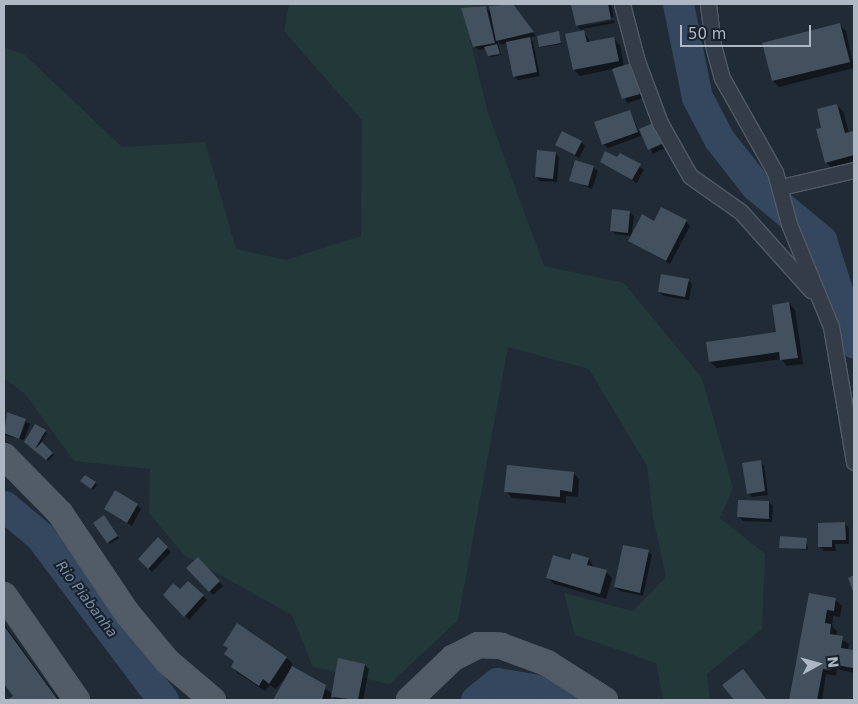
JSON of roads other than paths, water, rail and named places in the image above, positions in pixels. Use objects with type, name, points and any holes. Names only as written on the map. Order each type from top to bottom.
[{"type":"main road","points":[[4,456],[60,513],[127,613],[168,662],[213,700]]},
{"type":"main road","points":[[4,595],[77,700]]},
{"type":"main road","points":[[409,700],[453,658],[478,645],[501,646],[547,663],[604,700]]},
{"type":"street","points":[[622,4],[637,61],[660,123],[690,176],[741,212],[819,298]]},
{"type":"street","points":[[708,4],[713,45],[722,78],[782,192],[790,224],[833,336],[854,462]]},
{"type":"street","points":[[782,192],[854,170]]},
{"type":"waterway","points":[[678,4],[697,97],[719,139],[756,186],[821,240],[854,343]]},
{"type":"waterway","name":"Rio Piabanha","points":[[4,506],[40,536],[163,700]]},
{"type":"waterway","name":"Rio Piabanha","points":[[476,700],[497,683],[551,692],[563,700]]}]
